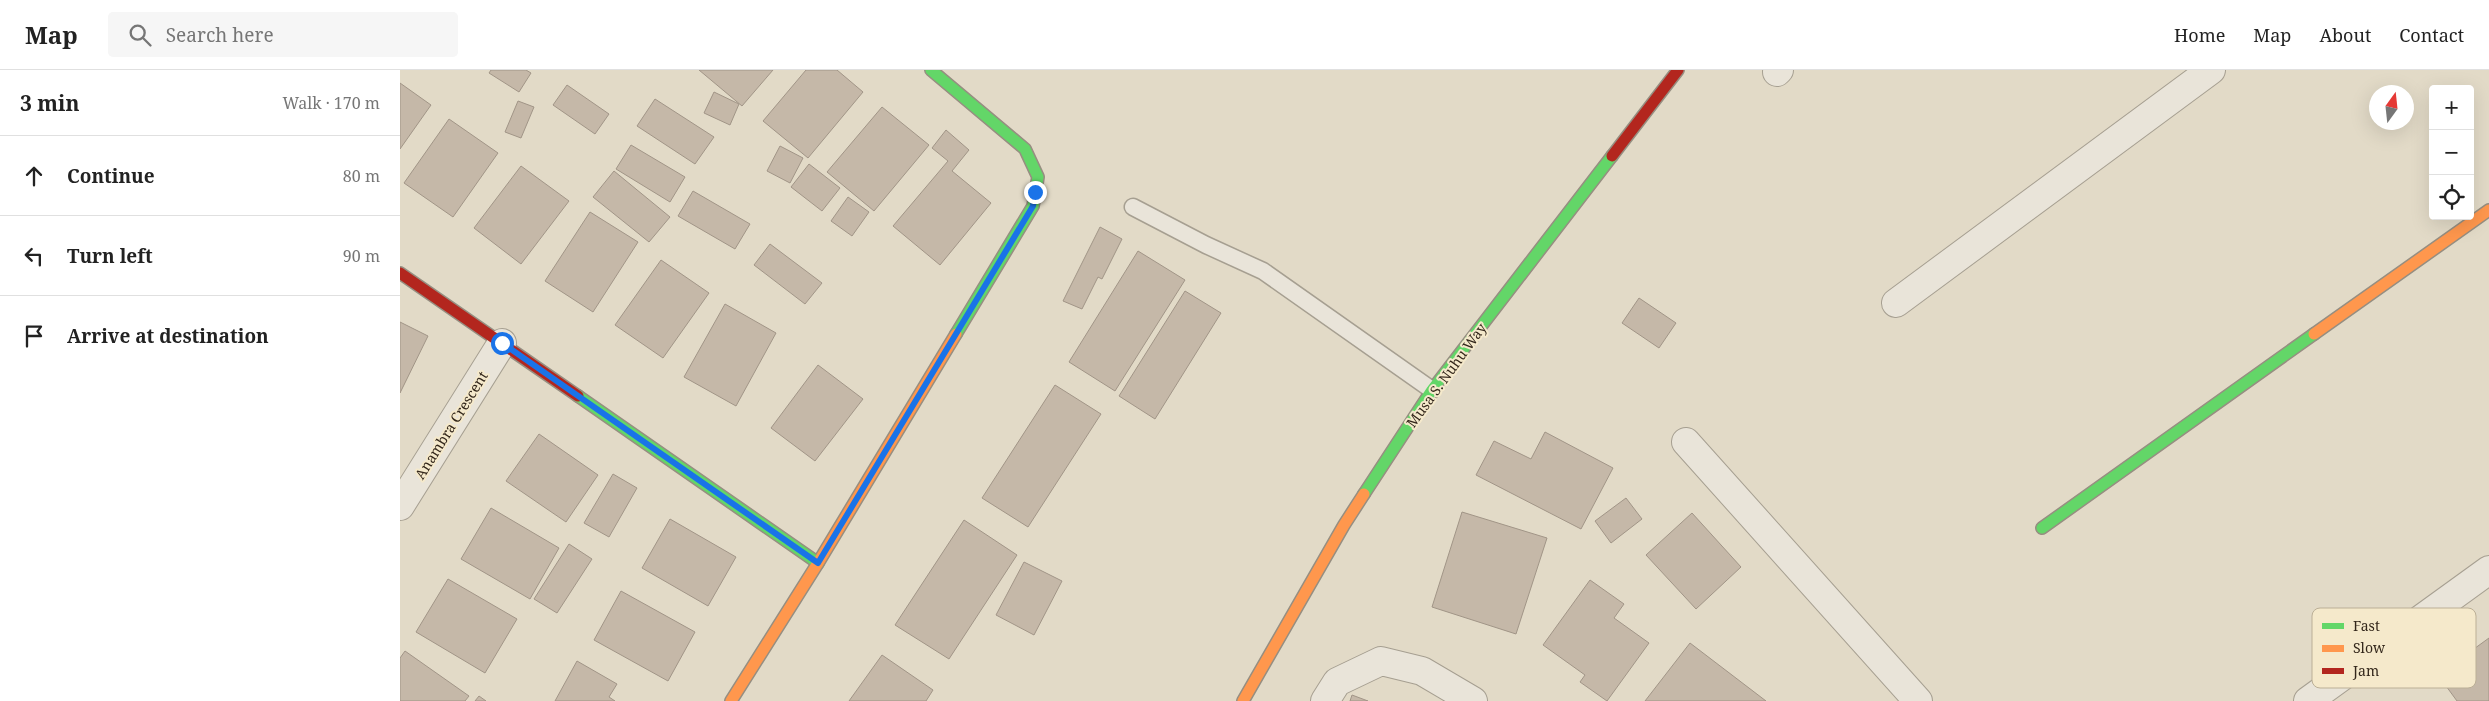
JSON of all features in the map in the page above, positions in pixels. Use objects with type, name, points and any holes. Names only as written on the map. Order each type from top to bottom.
[{"type":"street","points":[[731,701],[818,563],[1033,206],[1038,177],[1025,150],[931,70]]},
{"type":"street","name":"Musa S. Nuhu Way","points":[[1243,701],[1344,525],[1432,390],[1678,70]]},
{"type":"street","points":[[1896,303],[2211,70]]},
{"type":"street","points":[[2042,528],[2489,210]]},
{"type":"street","points":[[400,273],[818,563]]},
{"type":"street","name":"Anambra Crescent","points":[[400,506],[502,343]]},
{"type":"street","points":[[1686,442],[1918,701]]},
{"type":"street","points":[[2436,608],[2489,570]]},
{"type":"street","points":[[1325,701],[1337,682],[1381,661],[1422,671],[1473,701]]},
{"type":"street","points":[[2308,701],[2326,688]]},
{"type":"lane","points":[[1133,206],[1206,244],[1263,270],[1432,390]]},
{"type":"building","points":[[491,70],[526,70],[531,73],[519,92],[489,73]]},
{"type":"building","points":[[699,70],[773,70],[742,106]]},
{"type":"building","points":[[806,70],[837,70],[863,92],[808,158],[763,121]]},
{"type":"building","points":[[400,83],[431,105],[400,149]]},
{"type":"building","points":[[567,85],[609,114],[595,134],[553,105]]},
{"type":"building","points":[[714,92],[739,104],[730,125],[704,113]]},
{"type":"building","points":[[655,99],[714,137],[695,164],[637,126]]},
{"type":"building","points":[[518,101],[534,107],[521,138],[505,132]]},
{"type":"building","points":[[882,107],[929,145],[874,211],[827,172]]},
{"type":"building","points":[[449,119],[498,153],[453,217],[404,183]]},
{"type":"building","points":[[946,130],[969,150],[952,171],[991,203],[940,265],[893,226],[948,161],[932,148]]},
{"type":"building","points":[[631,145],[685,177],[670,202],[616,169]]},
{"type":"building","points":[[780,146],[803,158],[790,183],[767,171]]},
{"type":"building","points":[[809,164],[840,188],[822,211],[791,187]]},
{"type":"building","points":[[521,166],[569,201],[521,264],[474,228]]},
{"type":"building","points":[[614,171],[670,217],[649,242],[593,197]]},
{"type":"building","points":[[693,191],[750,224],[735,249],[678,216]]},
{"type":"building","points":[[848,197],[869,212],[852,236],[831,221]]},
{"type":"building","points":[[590,212],[638,242],[593,312],[545,281]]},
{"type":"building","points":[[1100,227],[1122,239],[1102,279],[1098,277],[1082,309],[1063,301]]},
{"type":"building","points":[[770,244],[822,283],[805,304],[754,265]]},
{"type":"building","points":[[1138,251],[1185,280],[1115,391],[1069,362]]},
{"type":"building","points":[[661,260],[709,293],[663,358],[615,325]]},
{"type":"building","points":[[1185,291],[1221,313],[1155,419],[1119,396]]},
{"type":"building","points":[[1639,298],[1676,323],[1659,348],[1622,323]]},
{"type":"building","points":[[725,304],[776,333],[736,406],[684,377]]},
{"type":"building","points":[[400,322],[428,336],[400,393]]},
{"type":"building","points":[[818,365],[863,399],[815,461],[771,428]]},
{"type":"building","points":[[1055,385],[1101,414],[1028,527],[982,498]]},
{"type":"building","points":[[1545,432],[1613,468],[1581,529],[1476,475],[1494,441],[1531,459]]},
{"type":"building","points":[[539,434],[598,475],[566,522],[506,481]]},
{"type":"building","points":[[613,474],[637,488],[609,537],[584,523]]},
{"type":"building","points":[[1626,498],[1642,519],[1611,543],[1595,521]]},
{"type":"building","points":[[491,508],[559,548],[530,599],[461,559]]},
{"type":"building","points":[[1462,512],[1547,538],[1516,634],[1432,607]]},
{"type":"building","points":[[1692,513],[1741,567],[1696,609],[1646,555]]},
{"type":"building","points":[[670,519],[736,557],[708,606],[642,568]]},
{"type":"building","points":[[964,520],[1017,555],[949,659],[895,625]]},
{"type":"building","points":[[569,544],[592,559],[557,613],[534,599]]},
{"type":"building","points":[[1024,562],[1062,581],[1034,635],[996,615]]},
{"type":"building","points":[[448,579],[517,619],[485,673],[416,632]]},
{"type":"building","points":[[1590,580],[1624,604],[1614,618],[1649,643],[1607,701],[1580,682],[1585,675],[1543,645]]},
{"type":"building","points":[[621,591],[695,632],[668,681],[594,640]]},
{"type":"building","points":[[2489,638],[2489,701],[2457,701],[2448,688],[2476,688],[2476,647]]},
{"type":"building","points":[[1690,643],[1766,701],[1645,701]]},
{"type":"building","points":[[405,651],[469,696],[465,701],[400,701],[400,658]]},
{"type":"building","points":[[882,655],[933,690],[926,701],[849,701]]},
{"type":"building","points":[[577,661],[617,684],[609,697],[615,701],[555,701]]},
{"type":"building","points":[[1352,695],[1368,701],[1350,701]]},
{"type":"building","points":[[479,696],[486,701],[475,701]]},
{"type":"traffic: fast","points":[[931,70],[1025,149],[1038,177],[1033,206],[956,334]]},
{"type":"traffic: fast","points":[[1364,494],[1432,390],[1612,156]]},
{"type":"traffic: fast","points":[[2042,528],[2314,334]]},
{"type":"traffic: fast","points":[[578,396],[818,563]]},
{"type":"traffic: slow","points":[[2314,334],[2489,210]]},
{"type":"traffic: slow","points":[[731,701],[818,563],[956,334]]},
{"type":"traffic: slow","points":[[1243,701],[1344,525],[1364,494]]},
{"type":"traffic: jam","points":[[1612,156],[1678,70]]},
{"type":"traffic: jam","points":[[400,273],[578,396]]},
{"type":"route","points":[[502,343],[818,563],[1033,206],[1035,192]]}]
